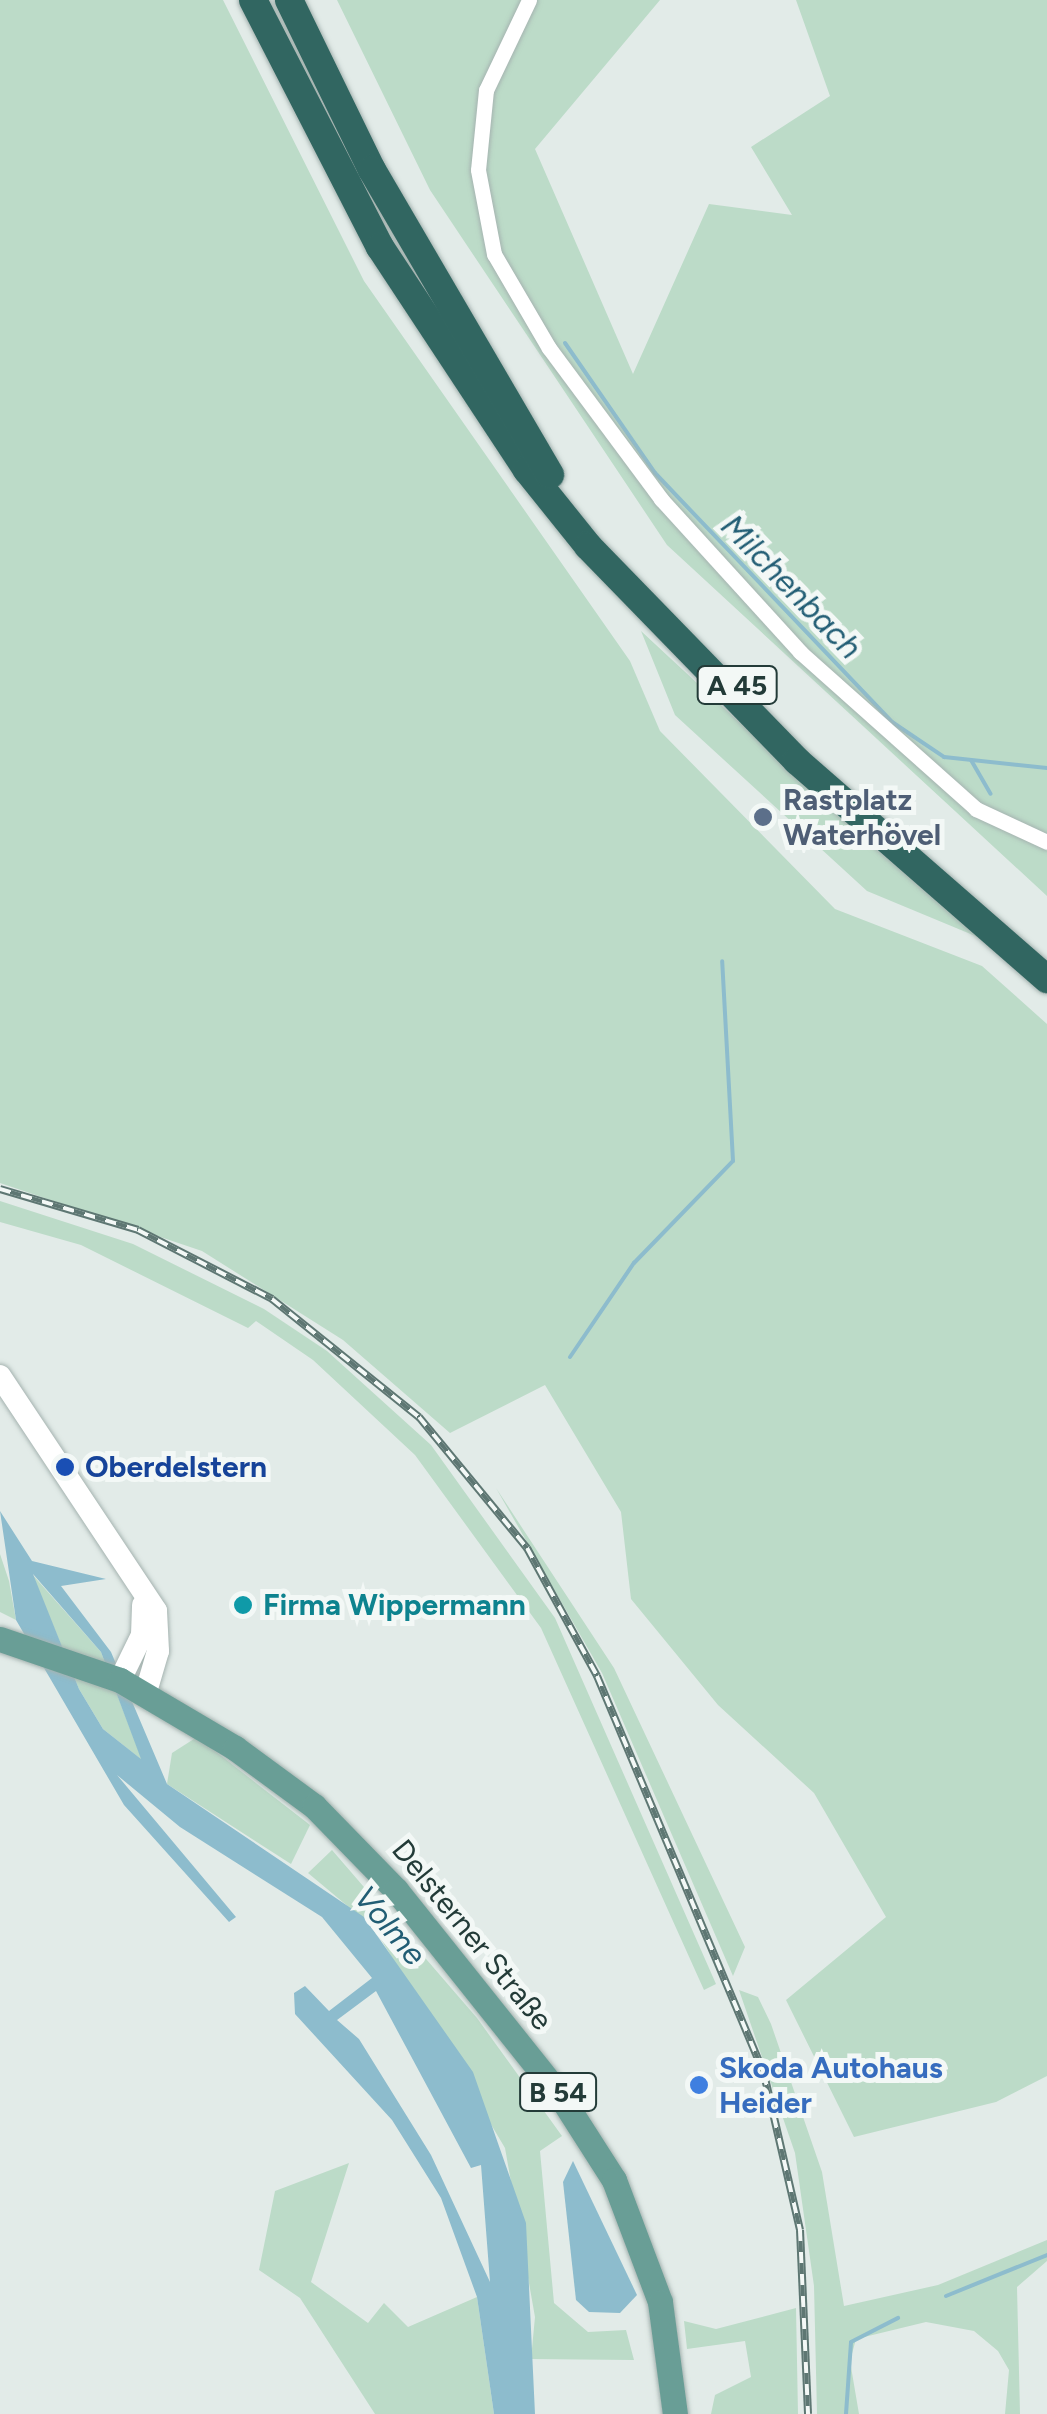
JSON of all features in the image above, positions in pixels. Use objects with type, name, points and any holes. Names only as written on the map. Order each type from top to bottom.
[{"type":"highway","name":"A 45","points":[[253,0],[343,183],[430,326],[471,367],[564,493],[688,637],[1047,961]]},
{"type":"highway","name":"A 45","points":[[289,0],[454,309],[471,367],[576,531],[691,659],[1047,979]]},
{"type":"main road","name":"B 54","points":[[10,1642],[120,1680]]},
{"type":"main road","name":"Delsterner Straße","points":[[120,1680],[146,1692],[335,1825],[559,2094],[614,2180],[647,2255],[675,2414]]},
{"type":"street","points":[[529,0],[486,90],[478,170],[494,254],[549,348],[661,499],[800,652],[976,809],[1047,842]]},
{"type":"street","points":[[0,1376],[138,1587],[160,1637],[146,1692]]},
{"type":"street","points":[[120,1680],[146,1621],[138,1587]]},
{"type":"green space","points":[[0,0],[223,0],[364,281],[630,661],[660,731],[835,909],[982,966],[1047,1024],[1047,2076],[996,2102],[854,2137],[786,2000],[886,1917],[814,1793],[718,1705],[631,1599],[621,1512],[545,1385],[450,1433],[343,1340],[202,1251],[0,1183]]},
{"type":"green space","points":[[337,0],[660,0],[535,149],[633,374],[709,204],[792,215],[751,147],[830,96],[796,0],[1047,0],[1047,896],[667,545],[430,190]]},
{"type":"green space","points":[[641,631],[877,850],[985,940],[867,891],[675,715]]},
{"type":"green space","points":[[0,1201],[133,1244],[264,1309],[327,1351],[431,1445],[555,1618],[716,1984],[704,1990],[541,1628],[415,1455],[313,1360],[256,1321],[248,1328],[81,1245],[0,1222]]},
{"type":"green space","points":[[496,1488],[614,1668],[745,1947],[733,1976],[602,1673]]},
{"type":"green space","points":[[0,1554],[9,1581],[16,1620],[0,1612]]},
{"type":"green space","points":[[32,1574],[101,1652],[142,1760],[103,1729],[79,1689]]},
{"type":"green space","points":[[197,1737],[310,1825],[291,1864],[167,1784],[172,1753]]},
{"type":"green space","points":[[332,1850],[477,2018],[562,2136],[540,2151],[554,2303],[588,2332],[626,2330],[634,2360],[531,2359],[535,2317],[505,2148],[375,1929],[308,1873]]},
{"type":"green space","points":[[739,1990],[758,1997],[771,2024],[822,2172],[844,2306],[938,2285],[1047,2240],[1047,2261],[1017,2287],[1020,2414],[1005,2414],[1009,2370],[998,2351],[974,2331],[926,2322],[856,2339],[850,2361],[859,2414],[817,2414],[814,2286],[795,2153]]},
{"type":"green space","points":[[349,2163],[311,2282],[368,2323],[384,2303],[408,2327],[477,2297],[494,2414],[375,2414],[300,2298],[259,2270],[275,2191]]},
{"type":"green space","points":[[796,2308],[798,2414],[711,2414],[715,2395],[751,2377],[745,2341],[687,2349],[684,2321],[716,2329]]},
{"type":"water","points":[[0,1511],[32,1561],[106,1579],[61,1586],[111,1652],[167,1784],[364,1917],[473,2072],[526,2223],[535,2414],[494,2414],[477,2297],[441,2198],[392,2120],[295,2014],[294,1993],[305,1986],[329,2011],[372,1978],[322,1917],[180,1827],[117,1775],[236,1917],[229,1922],[124,1805],[16,1620]],"holes":[[[33,1574],[101,1652],[141,1759],[103,1729],[79,1689]],[[376,1991],[471,2168],[481,2165],[490,2282],[431,2155],[359,2039],[337,2020]]]},
{"type":"water","points":[[573,2161],[637,2295],[620,2313],[589,2312],[576,2300],[563,2182]]},
{"type":"waterway","name":"Milchenbach","points":[[565,343],[655,473],[892,722],[944,757],[1047,768]]},
{"type":"waterway","points":[[971,760],[991,794]]},
{"type":"waterway","points":[[570,1357],[634,1263],[733,1161],[722,961]]},
{"type":"waterway","points":[[946,2296],[1047,2255]]},
{"type":"waterway","points":[[846,2414],[851,2342],[898,2318]]},
{"type":"railway","points":[[0,1189],[138,1230],[272,1299],[419,1417],[527,1548],[597,1676],[764,2074],[800,2230],[808,2414]]},
{"type":"place","name":"Rastplatz Waterhövel","points":[[763,817]]},
{"type":"place","name":"Oberdelstern","points":[[65,1467]]},
{"type":"place","name":"Firma Wippermann","points":[[243,1605]]},
{"type":"place","name":"Skoda Autohaus Heider","points":[[699,2085]]},
{"type":"water label","name":"Volme","points":[[390,1926]]}]
